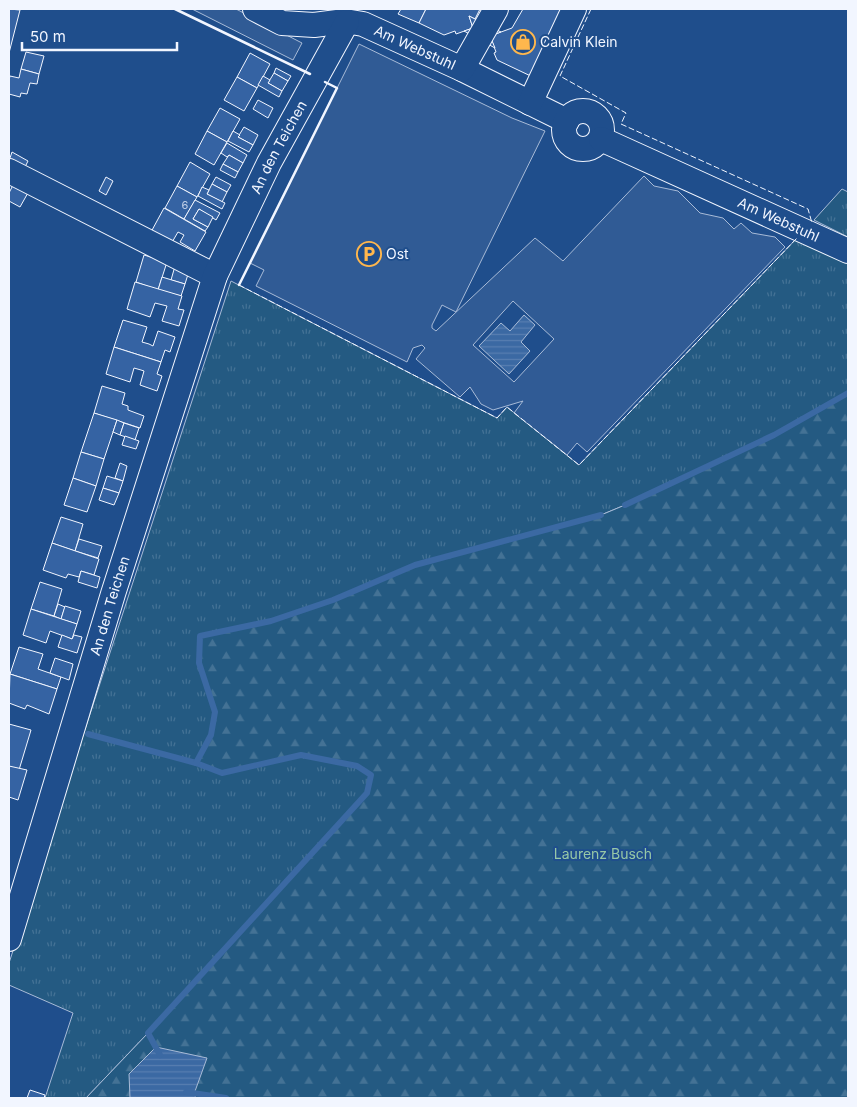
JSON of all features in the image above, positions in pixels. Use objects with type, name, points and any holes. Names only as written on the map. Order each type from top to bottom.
[{"type":"street","name":"Am Webstuhl","points":[[255,9],[282,23],[314,25],[347,22],[363,24],[462,68],[567,121],[564,129],[566,137],[578,149],[587,149],[595,146],[601,139],[848,251]]},
{"type":"street","points":[[462,68],[496,9]]},
{"type":"street","points":[[530,103],[574,9]]},
{"type":"street","name":"An den Teichen","points":[[9,938],[114,594],[215,276],[269,163],[347,22]]},
{"type":"street","points":[[9,172],[215,276]]},
{"type":"green space","points":[[842,189],[848,192],[848,237],[814,220]]},
{"type":"green space","points":[[797,238],[848,261],[848,393],[774,435],[601,515],[526,536],[271,621],[200,636],[199,663],[215,712],[211,735],[196,763],[222,773],[301,755],[357,766],[371,775],[367,793],[148,1033],[86,1098],[45,1098],[73,1013],[9,985],[9,963],[231,281],[497,418],[507,407],[579,465]]},
{"type":"green space","name":"Laurenz Busch","points":[[848,393],[848,1098],[86,1098],[148,1033],[367,793],[371,775],[356,766],[301,755],[222,773],[196,763],[211,735],[215,712],[199,663],[200,636],[271,621],[333,600],[415,565],[601,515],[774,435]]},
{"type":"shaded area","points":[[192,9],[236,9],[302,43],[293,60]]},
{"type":"shaded area","name":"Ost","points":[[359,44],[512,118],[545,131],[456,312],[442,305],[432,325],[432,328],[436,331],[535,238],[563,261],[644,176],[654,186],[678,191],[700,213],[723,218],[734,229],[741,223],[752,233],[775,237],[785,247],[587,452],[577,443],[567,455],[514,413],[523,401],[493,410],[481,404],[470,387],[460,397],[416,359],[425,348],[422,345],[413,348],[407,362],[256,286],[264,270],[250,263]],"holes":[[[513,301],[554,339],[514,382],[473,345]]]},
{"type":"shaded area","points":[[524,315],[535,325],[521,342],[530,351],[509,374],[479,346],[501,323],[510,331]]},
{"type":"shaded area","points":[[156,1047],[207,1058],[194,1094],[196,1098],[130,1098],[129,1074]]},
{"type":"building","points":[[9,9],[20,10],[9,53]]},
{"type":"building","points":[[401,9],[426,9],[419,23],[398,14]]},
{"type":"building","points":[[426,9],[480,9],[475,19],[469,16],[473,28],[456,34],[455,31],[444,35],[419,23]]},
{"type":"building","name":"Calvin Klein","points":[[523,9],[559,9],[568,13],[537,79],[497,60],[490,36],[512,28]]},
{"type":"building","points":[[469,16],[501,32],[490,36],[495,48],[464,31],[473,28]]},
{"type":"building","points":[[26,52],[44,56],[39,74],[21,69]]},
{"type":"building","points":[[250,53],[270,64],[257,88],[237,77]]},
{"type":"building","points":[[276,68],[291,76],[288,81],[274,73]]},
{"type":"building","points":[[21,69],[39,74],[37,84],[30,83],[27,94],[21,93],[20,97],[9,94],[9,80],[10,76],[19,78]]},
{"type":"building","points":[[274,73],[288,81],[282,91],[268,83]]},
{"type":"building","points":[[263,76],[270,80],[268,83],[282,91],[279,97],[258,85]]},
{"type":"building","points":[[237,77],[257,88],[244,111],[224,100]]},
{"type":"building","points":[[258,100],[273,108],[268,118],[253,109]]},
{"type":"building","points":[[220,108],[240,119],[227,142],[207,131]]},
{"type":"building","points":[[244,127],[258,135],[253,145],[238,137]]},
{"type":"building","points":[[207,131],[227,142],[214,165],[195,154]]},
{"type":"building","points":[[233,131],[240,135],[238,137],[253,145],[249,152],[228,141]]},
{"type":"building","points":[[227,143],[247,155],[243,163],[221,153]]},
{"type":"building","points":[[12,152],[28,161],[24,169],[9,161]]},
{"type":"building","points":[[229,155],[243,163],[238,172],[223,164]]},
{"type":"building","points":[[190,162],[210,174],[197,197],[177,186]]},
{"type":"building","points":[[223,164],[238,172],[235,178],[220,170]]},
{"type":"building","points":[[106,177],[113,181],[106,195],[99,191]]},
{"type":"building","points":[[216,177],[231,185],[227,192],[212,184]]},
{"type":"building","points":[[14,183],[29,191],[20,207],[9,201],[9,193]]},
{"type":"building","points":[[212,184],[227,192],[222,202],[207,194]]},
{"type":"building","points":[[177,186],[197,197],[184,219],[165,208]]},
{"type":"building","points":[[202,187],[209,190],[207,194],[225,203],[222,209],[198,196]]},
{"type":"building","points":[[195,200],[220,213],[216,220],[199,209],[193,219],[208,227],[205,231],[184,219]]},
{"type":"building","points":[[164,208],[206,232],[195,251],[180,242],[184,235],[178,232],[171,244],[151,232]]},
{"type":"building","points":[[199,209],[213,217],[208,227],[193,219]]},
{"type":"building","points":[[144,255],[167,262],[158,290],[136,282]]},
{"type":"building","points":[[175,266],[189,271],[185,284],[171,280]]},
{"type":"building","points":[[162,277],[185,284],[181,296],[158,290]]},
{"type":"building","points":[[135,282],[182,296],[178,309],[184,310],[179,326],[162,321],[167,306],[155,303],[150,317],[127,309]]},
{"type":"building","points":[[123,320],[147,327],[142,342],[153,346],[158,331],[175,337],[170,352],[165,350],[161,362],[114,347]]},
{"type":"building","points":[[114,347],[161,362],[157,374],[162,376],[157,391],[140,385],[144,371],[141,370],[134,368],[130,382],[106,374]]},
{"type":"building","points":[[102,386],[125,393],[122,404],[128,406],[128,410],[144,416],[140,428],[94,413]]},
{"type":"building","points":[[94,413],[117,420],[104,459],[81,452]]},
{"type":"building","points":[[117,420],[124,423],[120,435],[113,432]]},
{"type":"building","points":[[124,423],[139,428],[135,440],[120,435]]},
{"type":"building","points":[[125,436],[139,441],[136,449],[122,445]]},
{"type":"building","points":[[81,452],[104,459],[96,486],[73,478]]},
{"type":"building","points":[[120,463],[127,466],[123,481],[115,478]]},
{"type":"building","points":[[107,476],[123,481],[119,493],[103,488]]},
{"type":"building","points":[[73,478],[96,486],[87,512],[64,505]]},
{"type":"building","points":[[103,488],[119,493],[114,505],[99,500]]},
{"type":"building","points":[[61,517],[83,524],[75,551],[52,543]]},
{"type":"building","points":[[79,539],[102,546],[98,558],[75,551]]},
{"type":"building","points":[[52,543],[99,559],[94,575],[81,571],[79,577],[68,574],[66,578],[43,570]]},
{"type":"building","points":[[81,571],[100,577],[97,588],[78,582]]},
{"type":"building","points":[[40,582],[62,589],[54,616],[31,609]]},
{"type":"building","points":[[58,604],[65,607],[61,619],[54,616]]},
{"type":"building","points":[[65,606],[81,611],[77,624],[61,619]]},
{"type":"building","points":[[31,609],[77,624],[72,639],[50,631],[46,643],[23,635]]},
{"type":"building","points":[[62,635],[72,639],[74,635],[82,637],[77,653],[58,647]]},
{"type":"building","points":[[19,647],[43,654],[38,669],[61,677],[57,689],[10,674]]},
{"type":"building","points":[[55,658],[73,664],[69,680],[50,673]]},
{"type":"building","points":[[10,674],[57,689],[49,714],[27,705],[25,709],[9,703]]},
{"type":"building","points":[[9,724],[31,730],[19,770],[9,766]]},
{"type":"building","points":[[9,766],[27,770],[18,800],[9,797]]},
{"type":"building","points":[[30,1090],[45,1095],[44,1098],[27,1098]]},
{"type":"waterway","points":[[625,505],[774,435],[848,393]]},
{"type":"waterway","points":[[196,763],[211,735],[215,712],[199,663],[200,636],[271,621],[333,600],[415,565],[601,515]]},
{"type":"waterway","points":[[88,734],[196,763],[222,773],[301,755],[357,766],[371,775],[367,793],[148,1033],[160,1055]]},
{"type":"waterway","points":[[186,1092],[226,1098]]},
{"type":"fence","points":[[591,9],[560,76],[626,113],[621,124],[808,209],[812,223]]},
{"type":"fence","points":[[239,285],[497,418],[507,407],[579,465],[797,238]]},
{"type":"wall","points":[[175,9],[310,74]]},
{"type":"wall","points":[[239,285],[337,88],[325,82]]},
{"type":"place","name":"Calvin Klein","points":[[523,42]]},
{"type":"place","name":"Ost","points":[[369,254]]}]
